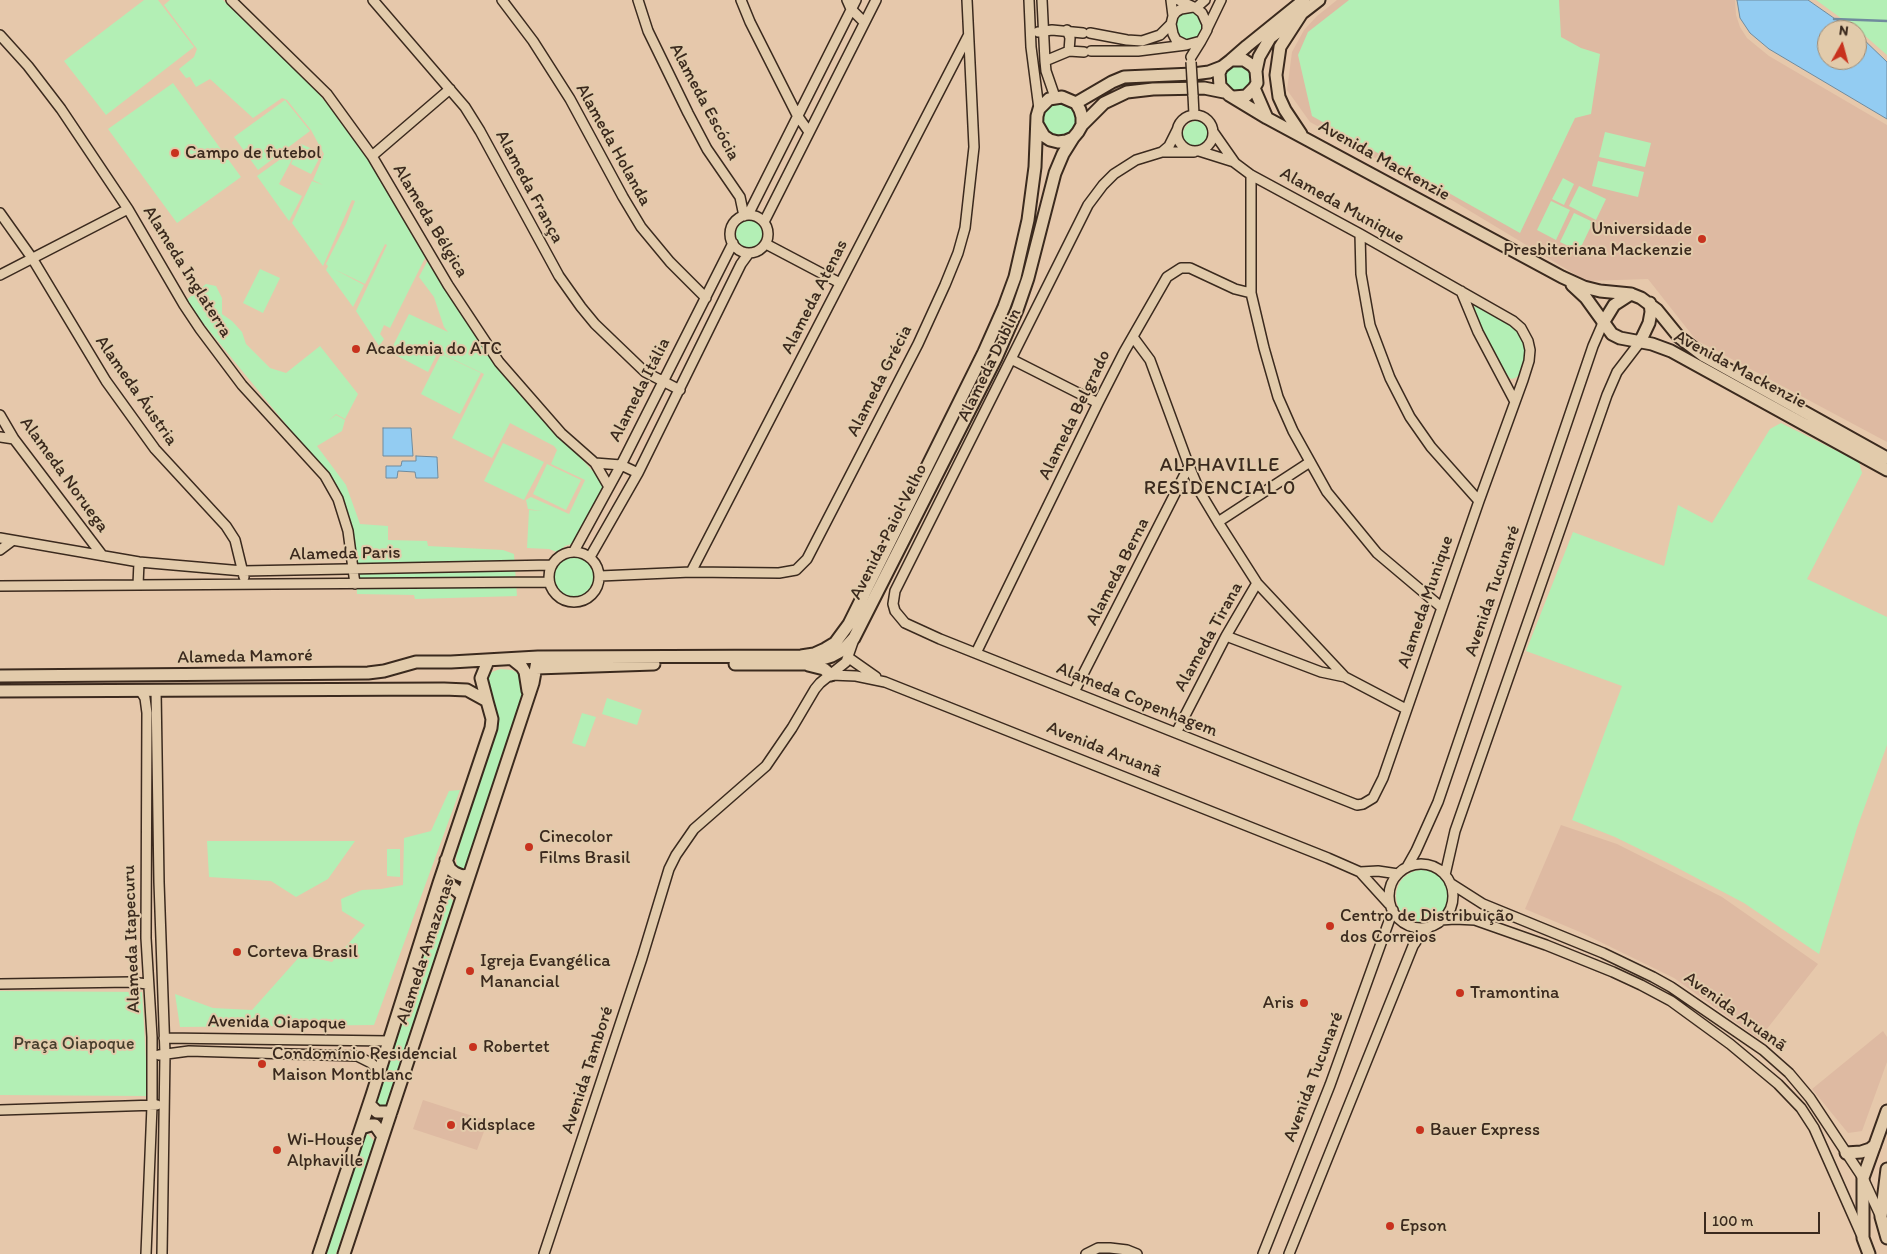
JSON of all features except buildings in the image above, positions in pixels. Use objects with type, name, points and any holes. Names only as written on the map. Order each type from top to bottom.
[{"type":"main road","points":[[1304,0],[1227,64],[1218,80],[1229,94],[1246,96],[1254,88],[1257,83],[1256,71],[1259,57],[1270,38],[1318,0]]},
{"type":"main road","points":[[1302,13],[1280,47],[1276,75],[1279,96],[1285,110],[1302,135]]},
{"type":"main road","points":[[1076,103],[1112,82],[1124,78],[1209,72],[1227,64],[1244,60],[1249,62],[1256,71]]},
{"type":"main road","name":"Avenida Paiol Velho","points":[[537,663],[806,664],[832,656],[843,650],[854,638],[996,358],[1017,310],[1028,278],[1055,173],[1063,154],[1082,125],[1104,102],[1127,92],[1153,89],[1204,88],[1229,94]]},
{"type":"main road","points":[[1254,88],[1267,118]]},
{"type":"main road","name":"Avenida Mackenzie","points":[[1229,94],[1267,118],[1302,135],[1563,278],[1584,287],[1600,291],[1631,294],[1650,303],[1679,337],[1704,356],[1887,458]]},
{"type":"main road","points":[[1039,110],[1043,104],[1055,97],[1070,98],[1076,103],[1082,117],[1082,125]]},
{"type":"main road","name":"Avenida Paiol Velho","points":[[537,663],[801,656],[814,654],[835,643],[849,624],[984,352],[1004,307],[1015,276],[1028,220],[1035,167],[1039,110]]},
{"type":"main road","points":[[1037,124],[1044,136],[1050,140],[1058,142],[1073,138]]},
{"type":"main road","name":"Avenida Mackenzie","points":[[1563,278],[1586,298],[1612,334],[1620,338],[1675,353],[1887,470]]},
{"type":"main road","points":[[1603,323],[1614,305],[1631,294]]},
{"type":"main road","points":[[1640,342],[1649,323],[1650,303]]},
{"type":"main road","points":[[512,659],[525,672],[528,695]]},
{"type":"main road","name":"Alameda Mamoré","points":[[0,676],[320,673],[384,671],[416,662],[512,659],[537,663]]},
{"type":"main road","name":"Alameda Amazonas","points":[[319,1254],[389,1042],[446,860],[491,728],[492,719],[481,678],[488,661]]},
{"type":"main road","name":"Alameda Amazonas","points":[[344,1254],[537,663]]},
{"type":"main road","points":[[806,664],[818,666],[831,675]]},
{"type":"main road","points":[[320,673],[320,689]]},
{"type":"main road","points":[[74,676],[74,691]]},
{"type":"main road","name":"Alameda Mamoré","points":[[0,691],[467,690],[487,700]]},
{"type":"main road","points":[[446,860],[450,869],[455,873],[462,876],[469,875]]},
{"type":"main road","points":[[439,883],[451,886],[462,895]]},
{"type":"main road","points":[[368,1104],[377,1112],[391,1112]]},
{"type":"main road","points":[[1863,1238],[1863,1178],[1887,1111]]},
{"type":"main road","points":[[361,1128],[371,1125],[375,1126],[382,1135]]},
{"type":"main road","points":[[1846,1153],[1861,1152],[1875,1145]]},
{"type":"main road","points":[[1881,1217],[1887,1170]]},
{"type":"main road","name":"Avenida Aruanã","points":[[1881,1217],[1887,1238]]},
{"type":"main road","name":"Avenida Aruanã","points":[[1863,1238],[1869,1254]]},
{"type":"street","name":"Alameda Bélgica","points":[[231,0],[327,94],[372,156],[448,284],[499,362],[561,433],[595,463],[609,486]]},
{"type":"street","name":"Alameda França","points":[[373,0],[465,107],[559,276],[581,307],[595,324],[645,372],[680,390]]},
{"type":"street","name":"Alameda Holanda","points":[[502,0],[532,41],[570,99],[641,227],[670,262],[706,298]]},
{"type":"street","name":"Alameda Escócia","points":[[638,0],[648,31],[680,96],[707,149],[740,197],[746,216]]},
{"type":"street","points":[[741,0],[750,22],[798,115],[809,132]]},
{"type":"street","points":[[746,216],[754,216],[764,222],[768,233],[766,244],[758,250],[748,252],[740,250],[733,243],[731,234],[733,224],[746,216],[798,115],[849,4],[856,0]]},
{"type":"street","points":[[764,222],[876,0]]},
{"type":"street","name":"Alameda Grécia","points":[[600,576],[691,572],[779,572],[796,570],[807,560],[918,344],[958,253],[965,228],[974,147],[967,0]]},
{"type":"street","points":[[1029,0],[1039,110]]},
{"type":"street","points":[[1042,0],[1046,71],[1055,97]]},
{"type":"street","points":[[1171,0],[1173,34],[1176,40],[1187,45],[1191,59],[1194,115]]},
{"type":"street","points":[[1178,0],[1194,8],[1205,18],[1207,30]]},
{"type":"street","points":[[1031,34],[1044,31],[1067,30],[1142,41],[1160,35],[1181,9],[1194,8],[1205,0]]},
{"type":"street","points":[[1191,59],[1221,0]]},
{"type":"street","points":[[849,4],[864,22]]},
{"type":"street","points":[[1067,30],[1070,42],[1069,51]]},
{"type":"street","name":"Alameda Inglaterra","points":[[0,35],[28,66],[61,108],[128,209],[200,329],[242,385],[330,483],[338,499],[348,531],[355,584]]},
{"type":"street","name":"Alameda Atenas","points":[[691,572],[968,36]]},
{"type":"street","points":[[1045,61],[1069,51],[1138,51],[1187,45],[1200,41]]},
{"type":"street","points":[[372,156],[450,89]]},
{"type":"street","points":[[1162,152],[1169,146],[1177,130],[1185,118],[1194,115],[1205,118],[1210,122],[1214,133],[1208,147],[1197,152],[1183,147],[1179,142],[1177,130]]},
{"type":"street","name":"Alameda Munique","points":[[1214,133],[1234,162],[1250,175],[1360,234],[1513,321],[1525,334],[1530,350],[1529,361],[1376,793],[1369,802],[1357,805]]},
{"type":"street","name":"Alameda Dublin","points":[[905,623],[895,611],[893,604],[896,591],[1088,205],[1103,185],[1136,160],[1162,152],[1197,152]]},
{"type":"street","name":"Alameda Munique","points":[[1197,152],[1234,162]]},
{"type":"street","points":[[1250,175],[1251,293],[1278,397],[1326,492],[1377,553],[1441,607]]},
{"type":"street","points":[[0,275],[128,209]]},
{"type":"street","name":"Alameda Áustria","points":[[0,213],[32,258],[106,381],[155,449],[226,526],[235,540],[244,571],[244,584]]},
{"type":"street","points":[[1360,234],[1361,274],[1370,325],[1390,378],[1410,417],[1431,447],[1478,501]]},
{"type":"street","name":"Alameda Itália","points":[[574,551],[621,465],[733,243]]},
{"type":"street","points":[[766,244],[840,283]]},
{"type":"street","name":"Alameda Itália","points":[[590,557],[638,473],[748,252]]},
{"type":"street","name":"Alameda Belgrado","points":[[976,653],[1098,403],[1167,277],[1181,268],[1190,268],[1235,289],[1251,293]]},
{"type":"street","points":[[1461,291],[1478,332],[1514,400]]},
{"type":"street","name":"Avenida Tucunaré","points":[[1406,867],[1416,852],[1438,802],[1590,355],[1603,323]]},
{"type":"street","points":[[1133,336],[1150,360],[1189,466],[1200,492],[1218,522],[1257,583],[1345,678]]},
{"type":"street","points":[[1445,875],[1454,831],[1607,395],[1617,372],[1640,342]]},
{"type":"street","points":[[1011,359],[1098,403]]},
{"type":"street","name":"Alameda Noruega","points":[[0,415],[14,439],[102,555]]},
{"type":"street","points":[[0,437],[14,439]]},
{"type":"street","points":[[1218,522],[1310,462]]},
{"type":"street","points":[[595,463],[621,465],[638,473]]},
{"type":"street","name":"Alameda Berna","points":[[1074,692],[1189,466]]},
{"type":"street","name":"Alameda Paris","points":[[0,538],[139,562],[244,571],[552,565]]},
{"type":"street","points":[[0,550],[12,541]]},
{"type":"street","points":[[574,551],[590,557],[600,576],[599,583],[592,594],[581,601],[574,602],[561,598],[556,594],[550,582],[550,571],[552,565],[559,557],[574,551]]},
{"type":"street","points":[[138,585],[139,562]]},
{"type":"street","name":"Alameda Paris","points":[[0,575],[3,586],[550,582]]},
{"type":"street","name":"Alameda Tirana","points":[[1176,733],[1226,636],[1257,583]]},
{"type":"street","name":"Alameda Copenhagem","points":[[905,623],[1357,805]]},
{"type":"street","points":[[1226,636],[1322,672],[1345,678],[1406,709]]},
{"type":"street","points":[[854,638],[849,658],[885,682]]},
{"type":"street","name":"Avenida Tamboré","points":[[544,1254],[669,869],[694,829],[766,766],[781,747],[820,682],[831,675],[849,658]]},
{"type":"street","name":"Avenida Aruanã","points":[[831,675],[856,676],[885,682],[1360,872],[1391,907]]},
{"type":"street","name":"Alameda Itapecuru","points":[[140,690],[151,713],[161,944],[165,1054],[162,1254]]},
{"type":"street","name":"Alameda Itapecuru","points":[[146,1254],[152,1106],[152,1036],[147,984],[146,942],[151,713],[156,690]]},
{"type":"street","points":[[1289,1254],[1413,946],[1421,934],[1441,920],[1448,913],[1452,903],[1453,893],[1450,883],[1437,868],[1427,864],[1406,867],[1392,882],[1389,893],[1391,907],[1402,921],[1411,926],[1422,928],[1432,926]]},
{"type":"street","name":"Avenida Aruanã","points":[[1360,872],[1378,870],[1398,874]]},
{"type":"street","name":"Avenida Aruanã","points":[[1450,883],[1483,904],[1603,953],[1653,977],[1747,1038],[1789,1073],[1810,1098],[1863,1178],[1881,1217]]},
{"type":"street","points":[[1475,920],[1483,904]]},
{"type":"street","name":"Avenida Tucunaré","points":[[1263,1254],[1333,1076],[1391,907]]},
{"type":"street","name":"Avenida Aruanã","points":[[1441,920],[1475,920],[1546,944],[1642,984],[1671,1001],[1758,1067],[1789,1094],[1814,1128],[1863,1238]]},
{"type":"street","points":[[146,942],[161,944]]},
{"type":"street","points":[[0,984],[131,982],[147,984]]},
{"type":"street","name":"Avenida Oiapoque","points":[[164,1038],[362,1040],[389,1042]]},
{"type":"street","points":[[357,1056],[362,1040]]},
{"type":"street","name":"Avenida Oiapoque","points":[[152,1055],[190,1051],[357,1056],[371,1063],[379,1070]]},
{"type":"street","points":[[0,1110],[164,1105]]},
{"type":"street","points":[[147,1230],[162,1230]]},
{"type":"street","points":[[1086,1254],[1098,1248],[1127,1250],[1137,1254]]},
{"type":"shaded area","name":"Universidade Presbiteriana Mackenzie","points":[[1337,0],[1735,0],[1736,15],[1740,27],[1747,38],[1769,56],[1887,125],[1887,442],[1696,340],[1648,279],[1586,281],[1450,199],[1310,122],[1287,90],[1292,52],[1304,30],[1317,16]]},
{"type":"shaded area","points":[[1561,825],[1617,844],[1722,897],[1818,964],[1759,1039],[1674,978],[1580,932],[1525,909]]},
{"type":"shaded area","points":[[1883,1031],[1887,1037],[1887,1062],[1862,1131],[1848,1133],[1812,1089]]},
{"type":"shaded area","name":"Kidsplace","points":[[423,1100],[488,1121],[477,1150],[413,1129]]},
{"type":"green space","points":[[144,0],[158,0],[194,47],[106,115],[64,61]]},
{"type":"green space","points":[[170,0],[223,0],[308,81],[357,140],[381,174],[427,254],[390,328],[384,325],[380,334],[384,339],[379,346],[356,311],[387,245],[385,244],[365,284],[334,269],[364,285],[353,307],[326,270],[328,266],[326,264],[355,201],[352,200],[323,266],[292,223],[312,181],[323,185],[313,180],[324,154],[311,130],[287,100],[282,98],[253,118],[210,79],[196,87],[190,77],[186,78],[179,69],[194,57],[197,49],[164,5]]},
{"type":"green space","points":[[1349,0],[1559,0],[1561,37],[1581,48],[1600,54],[1591,114],[1575,118],[1520,233],[1312,116],[1298,55],[1308,32]]},
{"type":"green space","points":[[1816,0],[1887,0],[1887,55],[1867,38],[1867,20],[1844,20]]},
{"type":"green space","points":[[1188,12],[1198,16],[1202,26],[1198,36],[1188,40],[1178,36],[1174,26],[1178,16]]},
{"type":"green space","points":[[1238,62],[1252,69],[1253,83],[1242,93],[1227,90],[1222,75],[1224,69]]},
{"type":"green space","name":"Campo de futebol","points":[[173,83],[241,177],[177,223],[108,129]]},
{"type":"green space","points":[[285,100],[310,131],[258,170],[234,137]]},
{"type":"green space","points":[[1059,100],[1071,106],[1077,118],[1071,130],[1059,136],[1047,130],[1041,118],[1047,106]]},
{"type":"green space","points":[[1197,121],[1207,125],[1211,135],[1207,145],[1197,149],[1187,145],[1183,135],[1187,125]]},
{"type":"green space","points":[[1605,132],[1651,143],[1645,167],[1599,157]]},
{"type":"green space","points":[[301,144],[322,153],[311,174],[291,164],[297,150],[279,184],[302,196],[289,221],[257,176],[296,148],[298,149]]},
{"type":"green space","points":[[1598,161],[1644,172],[1638,197],[1592,186]]},
{"type":"green space","points":[[1563,178],[1574,184],[1564,205],[1552,199]]},
{"type":"green space","points":[[1579,186],[1606,199],[1596,220],[1569,206]]},
{"type":"green space","points":[[1551,201],[1570,210],[1556,240],[1537,230]]},
{"type":"green space","points":[[1574,213],[1593,222],[1579,251],[1560,242]]},
{"type":"green space","points":[[750,220],[760,224],[764,234],[760,244],[750,248],[740,244],[736,234],[740,224]]},
{"type":"green space","points":[[429,258],[546,421],[603,482],[603,491],[577,542],[565,546],[557,552],[549,549],[527,548],[529,510],[542,511],[528,509],[526,500],[531,497],[569,514],[585,480],[551,464],[557,450],[554,446],[510,423],[492,458],[452,438],[484,374],[438,352],[428,372],[390,352],[409,314],[448,332],[444,327],[434,297],[419,277]]},
{"type":"green space","points":[[260,269],[280,278],[263,313],[243,303]]},
{"type":"green space","points":[[206,284],[216,286],[222,298],[222,314],[242,332],[246,344],[270,368],[286,373],[320,346],[358,394],[345,419],[336,414],[328,421],[336,415],[345,420],[342,431],[317,446],[346,485],[360,524],[388,526],[388,540],[427,541],[428,546],[503,550],[514,554],[517,596],[415,599],[414,595],[357,594],[355,542],[338,488],[185,301]]},
{"type":"green space","points":[[1476,303],[1519,329],[1527,350],[1519,375],[1515,378],[1511,379],[1502,370],[1473,309]]},
{"type":"green space","points":[[441,354],[481,373],[460,414],[421,394]]},
{"type":"green space","points":[[1781,423],[1859,462],[1862,473],[1807,579],[1887,617],[1887,745],[1857,828],[1819,954],[1744,903],[1615,837],[1572,820],[1622,686],[1526,651],[1573,532],[1664,566],[1678,505],[1712,523],[1770,429]]},
{"type":"green space","points":[[503,443],[544,462],[524,500],[484,481]]},
{"type":"green space","points":[[547,464],[581,480],[566,510],[533,494]]},
{"type":"green space","points":[[578,557],[585,560],[591,566],[594,577],[593,585],[585,594],[578,597],[570,597],[563,594],[555,585],[554,573],[557,566],[566,558]]},
{"type":"green space","points":[[500,669],[512,670],[519,674],[523,682],[521,702],[465,868],[457,868],[456,857],[498,721],[486,681],[492,672]]},
{"type":"green space","points":[[607,698],[642,710],[637,725],[602,714]]},
{"type":"green space","points":[[582,713],[596,717],[585,747],[572,743]]},
{"type":"green space","points":[[460,790],[374,1025],[180,1027],[175,994],[213,1008],[252,1010],[301,955],[332,962],[365,925],[342,911],[341,899],[362,890],[403,885],[404,838],[431,831],[449,791]]},
{"type":"green space","points":[[207,841],[355,841],[328,879],[296,897],[271,881],[209,877]]},
{"type":"green space","points":[[387,849],[400,849],[400,877],[387,876]]},
{"type":"green space","points":[[1417,870],[1427,870],[1436,874],[1444,882],[1448,896],[1444,910],[1436,918],[1427,922],[1417,922],[1408,918],[1400,910],[1396,901],[1396,891],[1400,882],[1408,874]]},
{"type":"green space","points":[[447,894],[453,901],[387,1104],[383,1106],[375,1104],[375,1097],[439,900]]},
{"type":"green space","name":"Praça Oiapoque","points":[[0,991],[142,992],[148,1096],[0,1095]]},
{"type":"green space","points":[[368,1134],[374,1141],[336,1254],[325,1254],[364,1137]]},
{"type":"water","points":[[1737,0],[1808,0],[1837,20],[1817,20],[1817,70],[1867,70],[1867,43],[1887,62],[1887,119],[1769,49],[1750,33],[1740,18]]},
{"type":"water","points":[[383,428],[411,428],[413,456],[383,456]]},
{"type":"water","points":[[416,456],[437,457],[438,478],[416,478],[415,472],[398,471],[397,478],[386,478],[386,466],[401,466],[402,461],[416,461]]},
{"type":"waterway","points":[[1834,19],[1887,21]]},
{"type":"place","name":"Campo de futebol","points":[[175,153]]},
{"type":"place","name":"Universidade Presbiteriana Mackenzie","points":[[1702,239]]},
{"type":"place","name":"Academia do ATC","points":[[356,349]]},
{"type":"place","name":"Cinecolor Films Brasil","points":[[529,847]]},
{"type":"place","name":"Centro de Distribuição dos Correios","points":[[1330,926]]},
{"type":"place","name":"Corteva Brasil","points":[[237,952]]},
{"type":"place","name":"Igreja Evangélica Manancial","points":[[470,971]]},
{"type":"place","name":"Tramontina","points":[[1460,993]]},
{"type":"place","name":"Aris","points":[[1304,1003]]},
{"type":"place","name":"Robertet","points":[[473,1047]]},
{"type":"place","name":"Condomínio Residencial Maison Montblanc","points":[[262,1064]]},
{"type":"place","name":"Kidsplace","points":[[451,1125]]},
{"type":"place","name":"Bauer Express","points":[[1420,1130]]},
{"type":"place","name":"Wi-House Alphaville","points":[[277,1150]]},
{"type":"place","name":"Epson","points":[[1390,1226]]},
{"type":"district","name":"ALPHAVILLE RESIDENCIAL 0","points":[[1220,478]]}]
